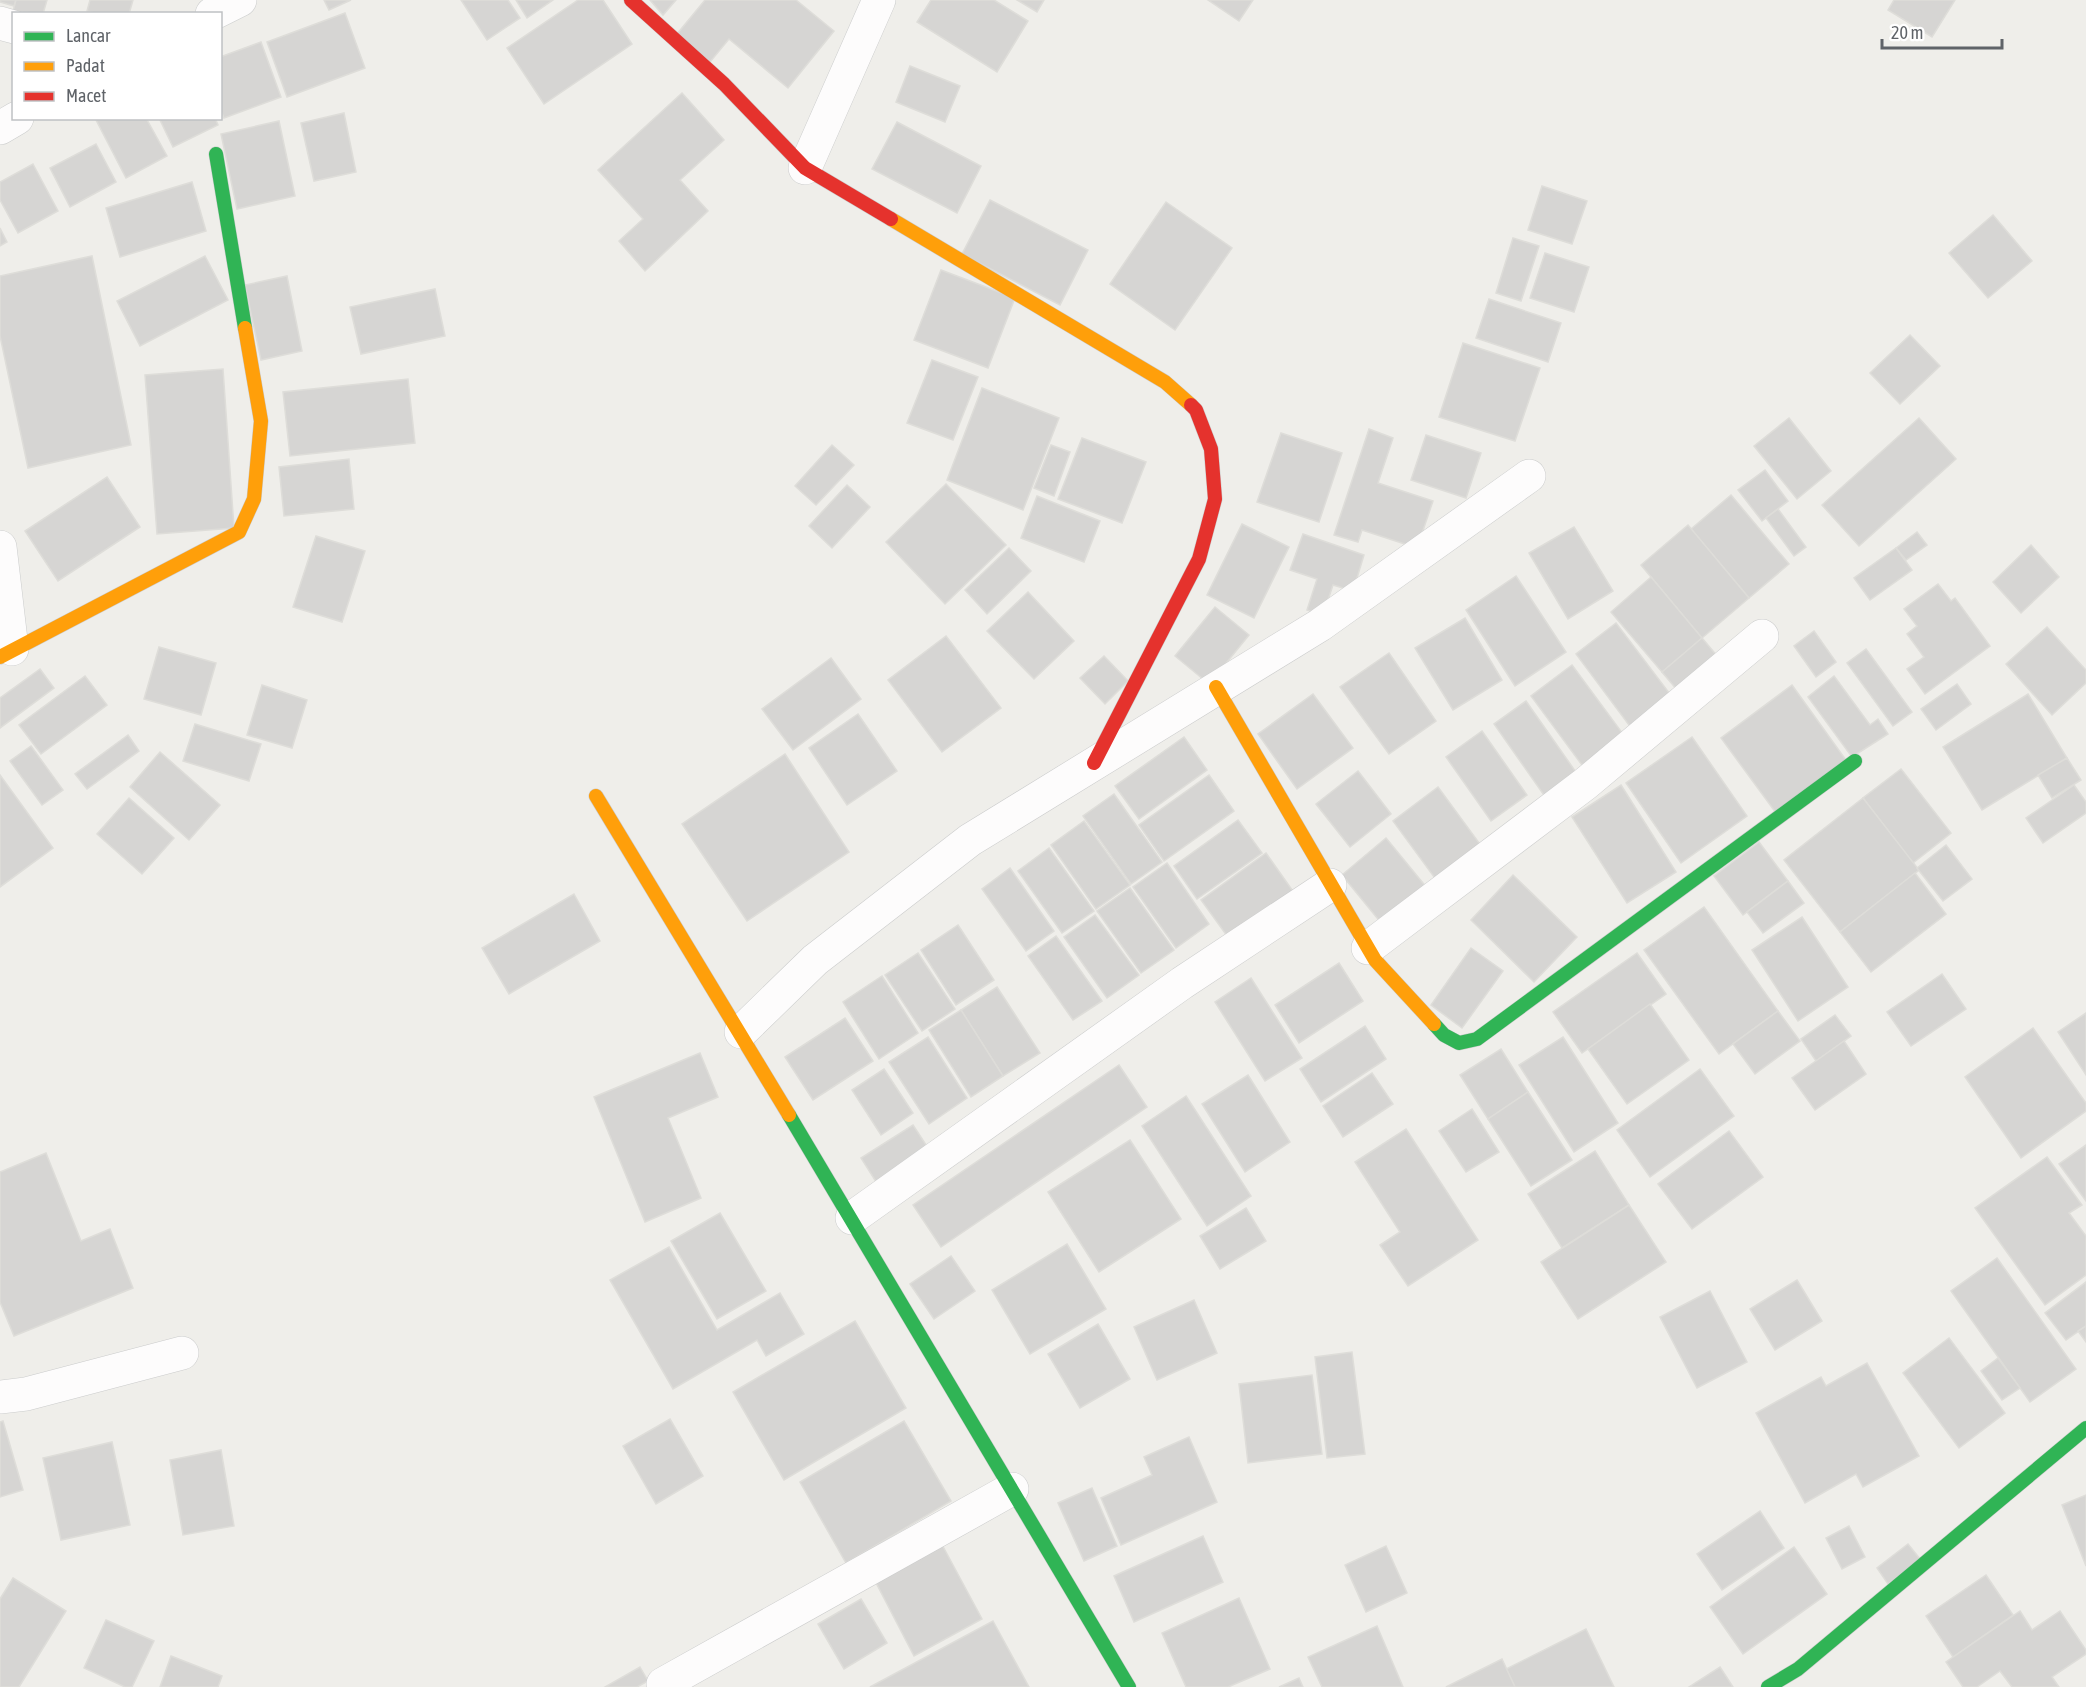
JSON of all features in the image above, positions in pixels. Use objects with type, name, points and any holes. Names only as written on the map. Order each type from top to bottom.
[{"type":"street","points":[[216,12],[240,0]]},
{"type":"street","points":[[631,0],[724,84],[805,168],[1165,381],[1196,410],[1211,449],[1215,499],[1199,559],[1094,763]]},
{"type":"street","points":[[805,168],[879,0]]},
{"type":"street","points":[[0,128],[14,120]]},
{"type":"street","points":[[0,547],[6,653],[239,532],[254,499],[261,421],[216,154]]},
{"type":"street","points":[[741,1032],[815,960],[970,840],[1320,625],[1529,476]]},
{"type":"street","points":[[1368,948],[1585,784],[1762,636]]},
{"type":"street","points":[[1216,687],[1375,960],[1444,1035],[1459,1043],[1477,1039],[1855,761]]},
{"type":"street","points":[[596,796],[741,1032],[1129,1687]]},
{"type":"street","points":[[852,1218],[1182,983],[1330,885]]},
{"type":"street","points":[[0,1397],[26,1394],[182,1353]]},
{"type":"street","points":[[1767,1687],[1798,1669],[2086,1428]]},
{"type":"street","points":[[663,1684],[1012,1489]]},
{"type":"building","points":[[0,0],[16,0],[14,6],[0,2]]},
{"type":"building","points":[[16,0],[47,0],[44,12],[13,11]]},
{"type":"building","points":[[90,0],[133,0],[130,12],[87,11]]},
{"type":"building","points":[[324,0],[351,0],[329,10]]},
{"type":"building","points":[[461,0],[508,0],[520,18],[487,40]]},
{"type":"building","points":[[516,0],[553,0],[527,18]]},
{"type":"building","points":[[578,0],[603,0],[632,44],[544,104],[507,48]]},
{"type":"building","points":[[650,0],[676,0],[663,15]]},
{"type":"building","points":[[705,0],[796,0],[834,31],[788,88],[729,39],[710,62],[677,34]]},
{"type":"building","points":[[931,0],[994,0],[1028,21],[997,72],[917,22]]},
{"type":"building","points":[[1017,0],[1044,0],[1037,12]]},
{"type":"building","points":[[1208,0],[1253,0],[1239,21]]},
{"type":"building","points":[[1894,0],[1955,0],[1932,37],[1888,10]]},
{"type":"building","points":[[345,13],[365,68],[287,97],[267,42]]},
{"type":"building","points":[[261,42],[281,97],[224,118],[222,113],[222,56]]},
{"type":"building","points":[[910,66],[960,86],[945,122],[896,102]]},
{"type":"building","points":[[682,93],[724,140],[680,180],[708,211],[645,271],[619,241],[643,219],[598,170]]},
{"type":"building","points":[[344,113],[356,172],[314,181],[301,123]]},
{"type":"building","points":[[96,120],[147,120],[167,156],[126,178]]},
{"type":"building","points":[[160,120],[216,120],[218,125],[173,147]]},
{"type":"building","points":[[279,121],[295,196],[237,209],[221,134]]},
{"type":"building","points":[[897,122],[981,166],[957,213],[872,169]]},
{"type":"building","points":[[96,144],[116,182],[70,207],[50,168]]},
{"type":"building","points":[[33,164],[58,211],[18,233],[0,200],[0,182]]},
{"type":"building","points":[[192,182],[206,231],[120,257],[106,208]]},
{"type":"building","points":[[1542,186],[1587,201],[1572,244],[1528,230]]},
{"type":"building","points":[[990,200],[1088,250],[1060,305],[962,254]]},
{"type":"building","points":[[1166,202],[1232,248],[1175,330],[1110,284]]},
{"type":"building","points":[[1993,215],[2032,261],[1988,298],[1949,253]]},
{"type":"building","points":[[0,228],[7,242],[0,246]]},
{"type":"building","points":[[1513,238],[1539,246],[1521,301],[1496,293]]},
{"type":"building","points":[[1545,253],[1589,267],[1574,312],[1530,298]]},
{"type":"building","points":[[92,256],[131,445],[28,468],[0,336],[0,276]]},
{"type":"building","points":[[205,256],[228,300],[140,346],[117,301]]},
{"type":"building","points":[[941,270],[1015,298],[988,368],[914,340]]},
{"type":"building","points":[[287,276],[302,351],[261,360],[245,285]]},
{"type":"building","points":[[435,289],[445,336],[361,354],[350,307]]},
{"type":"building","points":[[1489,299],[1561,323],[1548,362],[1476,338]]},
{"type":"building","points":[[1910,335],[1940,366],[1900,404],[1870,373]]},
{"type":"building","points":[[1463,343],[1540,368],[1515,441],[1439,417]]},
{"type":"building","points":[[932,360],[978,377],[953,440],[907,423]]},
{"type":"building","points":[[223,369],[234,528],[157,534],[145,375]]},
{"type":"building","points":[[408,379],[415,443],[290,456],[283,392]]},
{"type":"building","points":[[982,388],[1059,418],[1023,510],[947,480]]},
{"type":"building","points":[[1789,418],[1831,471],[1797,499],[1754,446]]},
{"type":"building","points":[[1919,418],[1956,459],[1859,546],[1822,505]]},
{"type":"building","points":[[1369,429],[1393,438],[1378,483],[1433,501],[1417,548],[1362,530],[1358,542],[1334,535]]},
{"type":"building","points":[[1281,433],[1342,453],[1319,522],[1257,502]]},
{"type":"building","points":[[1426,435],[1481,453],[1466,498],[1411,480]]},
{"type":"building","points":[[1082,438],[1146,462],[1122,523],[1058,499]]},
{"type":"building","points":[[832,445],[854,465],[816,505],[795,486]]},
{"type":"building","points":[[1051,445],[1070,452],[1054,496],[1034,488]]},
{"type":"building","points":[[349,459],[354,509],[284,516],[279,467]]},
{"type":"building","points":[[1765,470],[1788,501],[1762,521],[1738,490]]},
{"type":"building","points":[[107,477],[140,527],[58,581],[25,531]]},
{"type":"building","points":[[946,484],[1006,545],[945,604],[886,542]]},
{"type":"building","points":[[847,485],[870,507],[832,548],[809,526]]},
{"type":"building","points":[[1731,495],[1789,564],[1749,598],[1691,529]]},
{"type":"building","points":[[1037,496],[1100,521],[1084,562],[1021,538]]},
{"type":"building","points":[[1778,509],[1806,547],[1794,556],[1766,518]]},
{"type":"building","points":[[1242,524],[1289,547],[1254,618],[1207,595]]},
{"type":"building","points":[[1688,525],[1749,598],[1702,638],[1641,565]]},
{"type":"building","points":[[1574,527],[1613,591],[1568,619],[1529,553]]},
{"type":"building","points":[[1917,532],[1927,545],[1906,560],[1896,548]]},
{"type":"building","points":[[1303,534],[1364,555],[1353,591],[1333,585],[1323,615],[1307,610],[1317,579],[1290,570]]},
{"type":"building","points":[[316,536],[365,551],[342,622],[293,607]]},
{"type":"building","points":[[2031,545],[2059,577],[2021,613],[1993,582]]},
{"type":"building","points":[[1009,548],[1031,571],[987,614],[965,590]]},
{"type":"building","points":[[1896,548],[1912,570],[1870,600],[1854,578]]},
{"type":"building","points":[[1516,576],[1566,652],[1515,686],[1466,610]]},
{"type":"building","points":[[1651,577],[1702,638],[1662,672],[1611,612]]},
{"type":"building","points":[[1938,584],[1951,601],[1955,598],[1990,646],[1925,694],[1907,669],[1924,657],[1907,634],[1917,626],[1904,609]]},
{"type":"building","points":[[1028,592],[1074,641],[1034,679],[987,631]]},
{"type":"building","points":[[1215,607],[1249,635],[1209,684],[1175,656]]},
{"type":"building","points":[[1465,618],[1502,680],[1453,710],[1415,648]]},
{"type":"building","points":[[1616,623],[1673,698],[1632,729],[1576,654]]},
{"type":"building","points":[[2047,627],[2086,670],[2086,683],[2052,715],[2006,664]]},
{"type":"building","points":[[1814,631],[1836,662],[1816,677],[1794,646]]},
{"type":"building","points":[[946,636],[1001,708],[942,752],[888,680]]},
{"type":"building","points":[[1702,638],[1718,657],[1678,691],[1662,672]]},
{"type":"building","points":[[159,647],[216,663],[201,715],[144,699]]},
{"type":"building","points":[[1866,649],[1912,712],[1893,726],[1847,663]]},
{"type":"building","points":[[1389,653],[1436,721],[1389,754],[1340,687]]},
{"type":"building","points":[[1104,656],[1128,681],[1105,704],[1080,678]]},
{"type":"building","points":[[831,658],[861,699],[793,750],[762,709]]},
{"type":"building","points":[[1572,665],[1623,734],[1582,765],[1531,696]]},
{"type":"building","points":[[40,669],[54,688],[0,728],[0,698]]},
{"type":"building","points":[[85,676],[107,705],[41,754],[19,725]]},
{"type":"building","points":[[1834,676],[1870,725],[1878,719],[1888,734],[1852,757],[1808,697]]},
{"type":"building","points":[[1957,684],[1971,704],[1936,730],[1921,709]]},
{"type":"building","points":[[262,685],[307,700],[292,748],[247,735]]},
{"type":"building","points":[[1792,685],[1846,760],[1776,813],[1721,738]]},
{"type":"building","points":[[1313,694],[1353,748],[1297,789],[1258,734]]},
{"type":"building","points":[[2028,694],[2067,758],[1982,810],[1943,747]]},
{"type":"building","points":[[1526,701],[1578,775],[1546,798],[1494,724]]},
{"type":"building","points":[[858,714],[897,771],[847,805],[809,748]]},
{"type":"building","points":[[195,724],[261,744],[249,781],[183,761]]},
{"type":"building","points":[[1482,731],[1527,795],[1491,821],[1446,757]]},
{"type":"building","points":[[128,735],[139,751],[87,789],[75,774]]},
{"type":"building","points":[[1184,737],[1207,770],[1139,819],[1115,786]]},
{"type":"building","points":[[1692,737],[1747,816],[1681,863],[1626,783]]},
{"type":"building","points":[[31,746],[63,790],[42,805],[10,761]]},
{"type":"building","points":[[160,752],[220,805],[189,840],[130,787]]},
{"type":"building","points":[[785,754],[849,852],[747,921],[682,824]]},
{"type":"building","points":[[2067,758],[2081,780],[2052,798],[2038,775]]},
{"type":"building","points":[[1901,769],[1951,833],[1913,863],[1863,798]]},
{"type":"building","points":[[1358,771],[1391,814],[1350,847],[1316,804]]},
{"type":"building","points":[[0,775],[53,848],[0,887]]},
{"type":"building","points":[[1209,775],[1234,811],[1164,861],[1139,825]]},
{"type":"building","points":[[1621,785],[1676,872],[1627,903],[1572,817]]},
{"type":"building","points":[[2074,785],[2086,802],[2086,813],[2043,843],[2026,818]]},
{"type":"building","points":[[1438,787],[1485,851],[1440,885],[1393,821]]},
{"type":"building","points":[[1114,794],[1162,862],[1131,884],[1083,816]]},
{"type":"building","points":[[129,798],[174,838],[142,874],[97,834]]},
{"type":"building","points":[[1863,798],[1919,870],[1840,932],[1784,860]]},
{"type":"building","points":[[1238,820],[1262,853],[1197,899],[1174,866]]},
{"type":"building","points":[[1084,821],[1130,885],[1096,909],[1051,845]]},
{"type":"building","points":[[1386,838],[1427,888],[1382,924],[1342,875]]},
{"type":"building","points":[[1759,842],[1788,881],[1743,915],[1714,876]]},
{"type":"building","points":[[1946,845],[1972,879],[1943,901],[1917,868]]},
{"type":"building","points":[[1049,848],[1094,911],[1062,933],[1018,871]]},
{"type":"building","points":[[1266,853],[1295,894],[1230,940],[1201,900]]},
{"type":"building","points":[[1167,863],[1209,924],[1176,948],[1133,887]]},
{"type":"building","points":[[1010,868],[1054,931],[1026,951],[982,889]]},
{"type":"building","points":[[1915,873],[1946,914],[1871,972],[1840,932]]},
{"type":"building","points":[[1513,875],[1577,937],[1534,982],[1471,920]]},
{"type":"building","points":[[1788,881],[1804,903],[1763,933],[1747,912]]},
{"type":"building","points":[[1130,888],[1174,950],[1141,973],[1097,911]]},
{"type":"building","points":[[574,894],[600,941],[509,994],[482,948]]},
{"type":"building","points":[[1704,907],[1778,1011],[1719,1054],[1644,950]]},
{"type":"building","points":[[1095,915],[1139,975],[1107,998],[1064,937]]},
{"type":"building","points":[[1802,917],[1848,987],[1798,1021],[1752,950]]},
{"type":"building","points":[[958,925],[994,980],[956,1005],[921,950]]},
{"type":"building","points":[[1056,936],[1102,1001],[1073,1020],[1028,956]]},
{"type":"building","points":[[1471,948],[1503,971],[1462,1028],[1431,1005]]},
{"type":"building","points":[[918,953],[955,1009],[922,1031],[885,975]]},
{"type":"building","points":[[1637,953],[1666,994],[1582,1053],[1553,1012]]},
{"type":"building","points":[[1339,963],[1363,1001],[1299,1043],[1275,1005]]},
{"type":"building","points":[[1942,974],[1966,1009],[1911,1046],[1887,1012]]},
{"type":"building","points":[[882,976],[918,1033],[879,1059],[843,1002]]},
{"type":"building","points":[[1251,978],[1302,1058],[1265,1081],[1215,1002]]},
{"type":"building","points":[[997,987],[1040,1053],[1003,1076],[961,1010]]},
{"type":"building","points":[[1650,1004],[1689,1060],[1627,1104],[1588,1049]]},
{"type":"building","points":[[961,1010],[1003,1076],[971,1097],[929,1030]]},
{"type":"building","points":[[1778,1011],[1800,1041],[1755,1074],[1733,1044]]},
{"type":"building","points":[[2086,1013],[2086,1075],[2058,1032]]},
{"type":"building","points":[[1835,1015],[1851,1036],[1816,1061],[1801,1039]]},
{"type":"building","points":[[845,1018],[873,1061],[813,1100],[785,1057]]},
{"type":"building","points":[[1365,1026],[1386,1059],[1321,1102],[1300,1069]]},
{"type":"building","points":[[2033,1028],[2086,1103],[2086,1111],[2021,1158],[1965,1077]]},
{"type":"building","points":[[928,1037],[967,1098],[929,1124],[889,1062]]},
{"type":"building","points":[[1563,1037],[1618,1123],[1574,1152],[1519,1065]]},
{"type":"building","points":[[1844,1041],[1866,1074],[1815,1110],[1792,1078]]},
{"type":"building","points":[[1501,1049],[1528,1092],[1488,1119],[1460,1075]]},
{"type":"building","points":[[700,1053],[718,1097],[668,1118],[701,1198],[645,1222],[594,1097]]},
{"type":"building","points":[[1119,1065],[1147,1107],[941,1247],[913,1205]]},
{"type":"building","points":[[884,1069],[913,1113],[881,1135],[852,1090]]},
{"type":"building","points":[[1700,1069],[1734,1116],[1650,1177],[1617,1130]]},
{"type":"building","points":[[1372,1073],[1393,1104],[1343,1137],[1323,1106]]},
{"type":"building","points":[[1248,1075],[1290,1142],[1245,1172],[1202,1104]]},
{"type":"building","points":[[1528,1092],[1572,1160],[1531,1186],[1488,1119]]},
{"type":"building","points":[[1186,1096],[1251,1196],[1207,1226],[1142,1126]]},
{"type":"building","points":[[1472,1109],[1499,1152],[1466,1172],[1439,1131]]},
{"type":"building","points":[[913,1125],[932,1154],[880,1188],[861,1158]]},
{"type":"building","points":[[1406,1129],[1478,1240],[1408,1286],[1380,1245],[1400,1232],[1355,1162]]},
{"type":"building","points":[[1729,1131],[1763,1177],[1692,1229],[1658,1184]]},
{"type":"building","points":[[1130,1140],[1181,1219],[1099,1272],[1048,1192]]},
{"type":"building","points":[[2086,1145],[2086,1201],[2059,1164]]},
{"type":"building","points":[[1595,1151],[1629,1205],[1562,1248],[1528,1194]]},
{"type":"building","points":[[46,1153],[81,1241],[110,1229],[133,1288],[14,1336],[0,1302],[0,1172]]},
{"type":"building","points":[[2047,1157],[2082,1205],[2069,1213],[2086,1236],[2086,1275],[2045,1305],[1975,1208]]},
{"type":"building","points":[[1629,1205],[1666,1262],[1578,1319],[1541,1262]]},
{"type":"building","points":[[1246,1208],[1266,1241],[1220,1269],[1200,1236]]},
{"type":"building","points":[[720,1213],[766,1291],[717,1319],[671,1241]]},
{"type":"building","points":[[1067,1244],[1106,1309],[1030,1354],[992,1290]]},
{"type":"building","points":[[669,1247],[717,1330],[780,1293],[804,1334],[766,1356],[757,1340],[673,1389],[610,1280]]},
{"type":"building","points":[[951,1256],[975,1291],[934,1319],[910,1284]]},
{"type":"building","points":[[1997,1258],[2076,1369],[2030,1402],[1951,1291]]},
{"type":"building","points":[[1797,1280],[1822,1321],[1775,1350],[1750,1309]]},
{"type":"building","points":[[2086,1282],[2086,1326],[2066,1340],[2045,1313]]},
{"type":"building","points":[[1710,1291],[1747,1362],[1697,1388],[1660,1317]]},
{"type":"building","points":[[1194,1300],[1217,1353],[1157,1380],[1134,1327]]},
{"type":"building","points":[[855,1321],[906,1408],[784,1480],[733,1392]]},
{"type":"building","points":[[1098,1324],[1130,1379],[1080,1408],[1048,1354]]},
{"type":"building","points":[[2086,1326],[2086,1342],[2078,1331]]},
{"type":"building","points":[[1949,1338],[2005,1413],[1959,1448],[1903,1373]]},
{"type":"building","points":[[1352,1352],[1365,1454],[1327,1458],[1315,1357]]},
{"type":"building","points":[[1998,1358],[2020,1388],[2002,1400],[1981,1371]]},
{"type":"building","points":[[1867,1363],[1919,1456],[1863,1487],[1856,1474],[1805,1503],[1756,1413],[1821,1377],[1826,1386]]},
{"type":"building","points":[[1312,1375],[1322,1454],[1248,1463],[1239,1384]]},
{"type":"building","points":[[670,1419],[703,1476],[656,1504],[623,1446]]},
{"type":"building","points":[[3,1421],[23,1490],[0,1497],[0,1422]]},
{"type":"building","points":[[904,1421],[951,1501],[846,1563],[800,1482]]},
{"type":"building","points":[[1189,1437],[1217,1502],[1121,1545],[1101,1498],[1152,1475],[1144,1457]]},
{"type":"building","points":[[112,1442],[130,1525],[61,1540],[43,1458]]},
{"type":"building","points":[[221,1450],[234,1526],[183,1535],[170,1460]]},
{"type":"building","points":[[1092,1488],[1117,1546],[1084,1561],[1058,1503]]},
{"type":"building","points":[[2086,1495],[2086,1566],[2062,1505]]},
{"type":"building","points":[[1760,1511],[1784,1548],[1722,1590],[1697,1554]]},
{"type":"building","points":[[1849,1526],[1865,1557],[1842,1569],[1826,1538]]},
{"type":"building","points":[[1203,1536],[1223,1582],[1134,1622],[1114,1576]]},
{"type":"building","points":[[939,1539],[982,1619],[914,1656],[872,1575]]},
{"type":"building","points":[[1908,1544],[1920,1559],[1888,1584],[1877,1568]]},
{"type":"building","points":[[1386,1546],[1407,1593],[1366,1612],[1345,1565]]},
{"type":"building","points":[[1794,1547],[1827,1594],[1743,1654],[1710,1607]]},
{"type":"building","points":[[1986,1575],[2013,1615],[1953,1657],[1926,1616]]},
{"type":"building","points":[[13,1578],[66,1611],[19,1687],[0,1687],[0,1599]]},
{"type":"building","points":[[1239,1598],[1270,1669],[1228,1687],[1186,1687],[1162,1633]]},
{"type":"building","points":[[861,1599],[887,1643],[844,1669],[818,1624]]},
{"type":"building","points":[[2020,1611],[2032,1630],[2060,1611],[2086,1650],[2086,1654],[2052,1677],[2059,1687],[2012,1687],[2000,1671],[1977,1687],[1963,1687],[1946,1662]]},
{"type":"building","points":[[106,1620],[154,1641],[132,1687],[125,1687],[84,1668]]},
{"type":"building","points":[[993,1621],[1029,1687],[870,1687]]},
{"type":"building","points":[[1377,1626],[1403,1687],[1322,1687],[1308,1657]]},
{"type":"building","points":[[1586,1629],[1614,1687],[1515,1687],[1506,1669]]},
{"type":"building","points":[[171,1656],[222,1676],[218,1687],[160,1687]]},
{"type":"building","points":[[1502,1659],[1515,1687],[1446,1687]]},
{"type":"building","points":[[640,1667],[648,1681],[637,1687],[605,1687]]},
{"type":"building","points":[[1720,1667],[1733,1687],[1689,1687]]},
{"type":"building","points":[[1299,1678],[1303,1687],[1279,1687]]},
{"type":"traffic: fast","points":[[216,154],[245,328]]},
{"type":"traffic: fast","points":[[1434,1024],[1444,1035],[1459,1043],[1477,1039],[1855,761]]},
{"type":"traffic: fast","points":[[789,1115],[1129,1687]]},
{"type":"traffic: fast","points":[[1768,1687],[1798,1669],[2086,1428]]},
{"type":"traffic: slow","points":[[891,219],[1165,382],[1191,405]]},
{"type":"traffic: slow","points":[[0,657],[239,532],[254,499],[261,421],[245,328]]},
{"type":"traffic: slow","points":[[1216,687],[1375,960],[1434,1024]]},
{"type":"traffic: slow","points":[[596,796],[789,1115]]},
{"type":"traffic: jam","points":[[631,0],[724,84],[805,168],[891,219]]},
{"type":"traffic: jam","points":[[1094,763],[1199,559],[1215,499],[1211,449],[1196,410],[1191,405]]}]
